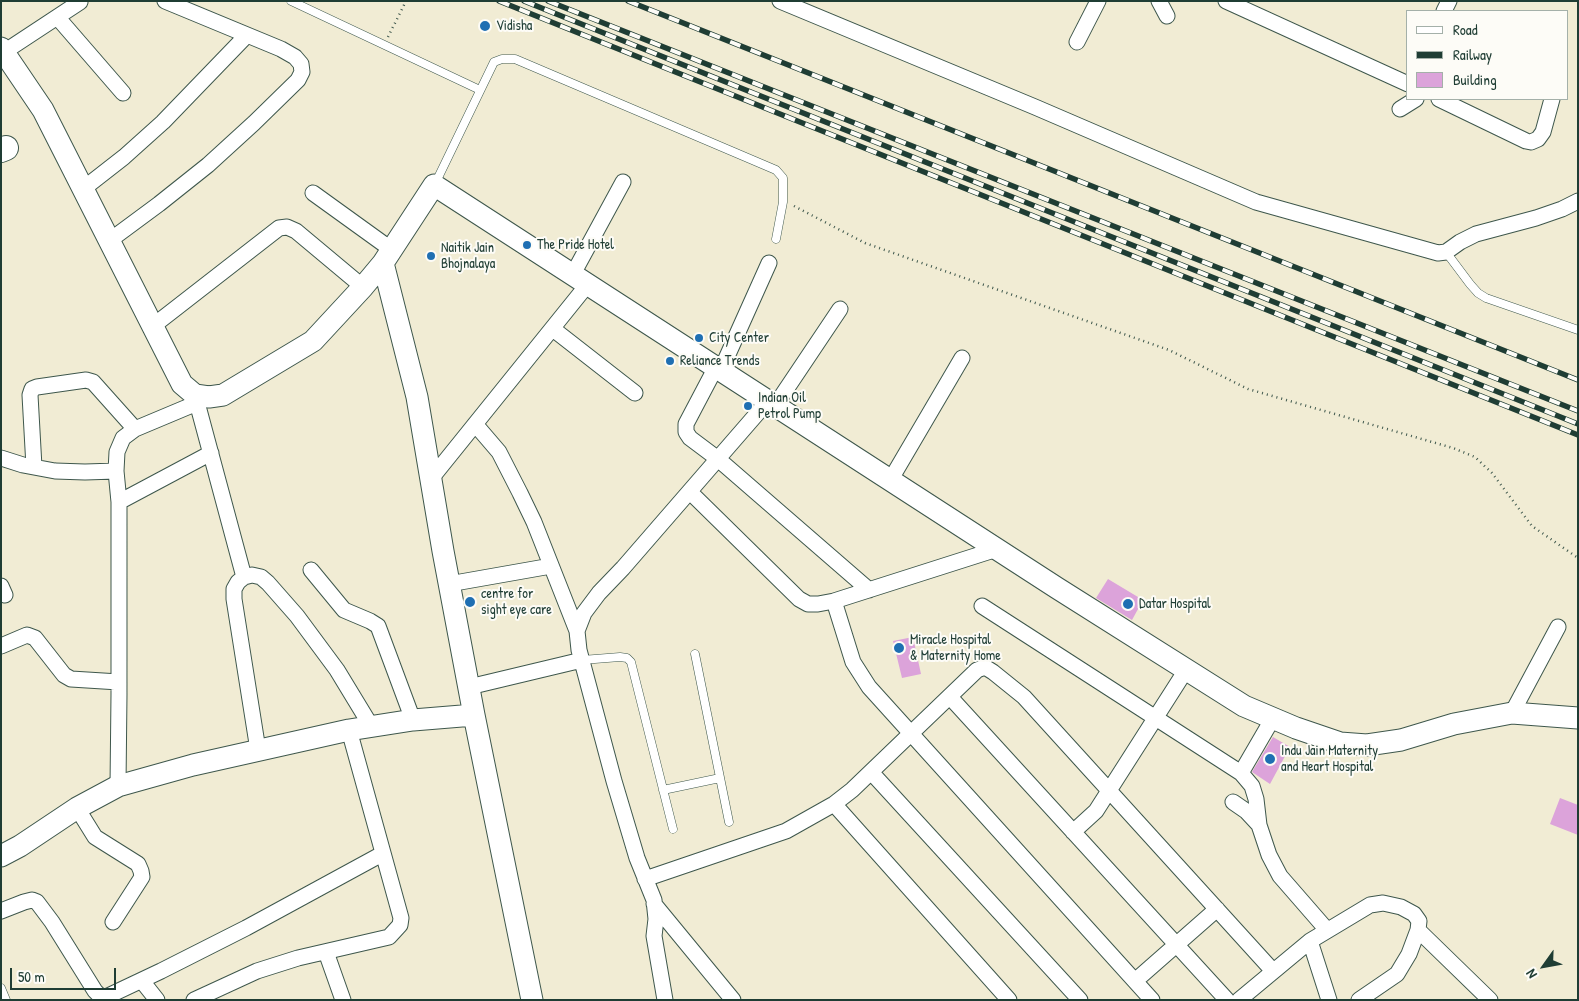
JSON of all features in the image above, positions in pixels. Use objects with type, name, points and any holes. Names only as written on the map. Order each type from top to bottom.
[{"type":"street","points":[[109,241],[208,165],[298,80],[302,72],[301,64],[281,49],[165,1]]},
{"type":"street","points":[[780,1],[1035,107],[1256,202],[1438,253],[1446,252],[1476,234],[1536,218],[1578,201]]},
{"type":"street","points":[[1077,42],[1098,1]]},
{"type":"street","points":[[1159,1],[1167,16]]},
{"type":"street","points":[[1226,1],[1406,83]]},
{"type":"street","points":[[80,2],[58,18],[3,50],[43,110],[182,384],[196,399],[244,577]]},
{"type":"street","points":[[58,18],[123,93]]},
{"type":"street","points":[[83,189],[124,157],[163,122],[247,35]]},
{"type":"street","points":[[1400,109],[1414,100]]},
{"type":"street","points":[[1441,100],[1531,142],[1538,139],[1543,132],[1552,100]]},
{"type":"street","points":[[430,480],[553,328],[581,279],[623,182]]},
{"type":"street","points":[[118,786],[119,502],[116,471],[117,452],[123,438],[196,399],[223,395],[312,341],[363,287],[388,256],[434,185],[997,549],[1244,706],[1340,743],[1367,745],[1401,740],[1454,724],[1512,713],[1578,718]]},
{"type":"street","points":[[313,193],[388,256],[417,397],[430,480],[474,715],[532,1000]]},
{"type":"street","points":[[152,326],[279,228],[287,227],[296,231],[363,287]]},
{"type":"street","points":[[769,264],[718,369],[686,424],[686,432],[690,438],[718,459],[869,590]]},
{"type":"street","points":[[577,631],[584,613],[599,593],[718,459],[772,403],[840,309]]},
{"type":"street","points":[[553,328],[635,393]]},
{"type":"street","points":[[891,480],[962,358]]},
{"type":"street","points":[[34,467],[30,395],[32,389],[37,387],[86,380],[93,382],[135,430]]},
{"type":"street","points":[[475,424],[499,452],[530,515],[577,631],[582,660],[614,781],[637,858],[654,904],[656,919],[654,936],[665,1000]]},
{"type":"street","points":[[119,502],[211,453]]},
{"type":"street","points":[[1,458],[34,467],[65,472],[116,471]]},
{"type":"street","points":[[690,492],[799,599],[808,604],[834,601],[997,549]]},
{"type":"street","points":[[449,584],[551,566]]},
{"type":"street","points":[[311,570],[344,610],[378,626],[413,720]]},
{"type":"street","points":[[258,750],[234,599],[234,589],[238,582],[244,577],[252,575],[261,577],[297,616],[337,670],[371,726]]},
{"type":"street","points":[[834,601],[853,662],[869,687],[1152,1000]]},
{"type":"street","points":[[982,606],[1241,773],[1252,786],[1256,799],[1259,825],[1269,855],[1280,876],[1327,930]]},
{"type":"street","points":[[1512,713],[1558,627]]},
{"type":"street","points":[[1,646],[27,635],[35,638],[64,675],[71,679],[119,682]]},
{"type":"street","points":[[469,687],[582,660]]},
{"type":"street","points":[[645,879],[786,831],[834,804],[852,790],[911,732],[950,698],[977,670],[985,668],[993,672],[1024,697],[1274,971]]},
{"type":"street","points":[[1073,832],[1092,815],[1186,670]]},
{"type":"street","points":[[950,698],[1227,1000]]},
{"type":"street","points":[[1,856],[20,846],[77,808],[118,786],[258,750],[349,730],[413,720],[474,715]]},
{"type":"street","points":[[1241,773],[1273,718]]},
{"type":"street","points":[[194,1000],[256,971],[298,958],[389,936],[400,925],[401,918],[349,730]]},
{"type":"street","points":[[871,772],[1080,1000]]},
{"type":"street","points":[[1233,802],[1246,811],[1259,825]]},
{"type":"street","points":[[834,804],[1009,1000]]},
{"type":"street","points":[[77,808],[95,837],[138,864],[142,871],[142,877],[113,922]]},
{"type":"street","points":[[1,911],[32,900],[37,902],[52,922],[90,984],[100,996],[106,997],[142,981],[246,928],[382,854]]},
{"type":"street","points":[[1239,1000],[1310,942],[1370,905],[1383,903],[1401,907],[1414,914],[1419,921],[1418,930],[1397,974],[1359,1000]]},
{"type":"street","points":[[654,904],[733,1000]]},
{"type":"street","points":[[1135,982],[1217,909]]},
{"type":"street","points":[[1418,930],[1490,1000]]},
{"type":"street","points":[[1310,942],[1329,1000]]},
{"type":"street","points":[[326,952],[343,1000]]},
{"type":"street","points":[[142,981],[157,1000]]},
{"type":"lane","points":[[291,1],[480,90]]},
{"type":"lane","points":[[434,185],[494,62],[502,59],[515,59],[776,170],[783,178],[783,202],[776,239]]},
{"type":"lane","points":[[1446,252],[1474,289],[1486,298],[1578,330]]},
{"type":"lane","points":[[695,654],[729,822]]},
{"type":"lane","points":[[582,660],[620,657],[627,658],[630,662],[673,829]]},
{"type":"lane","points":[[663,790],[720,778]]},
{"type":"lane","points":[[1,988],[6,1000]]},
{"type":"path","points":[[384,45],[405,3]]},
{"type":"path","points":[[783,202],[806,211],[865,243],[1170,350],[1248,389],[1453,448],[1475,457],[1492,473],[1532,526],[1578,558]]},
{"type":"building","points":[[1108,579],[1143,600],[1132,620],[1096,598]]},
{"type":"building","points":[[913,637],[921,674],[902,678],[893,641]]},
{"type":"building","points":[[1273,737],[1290,747],[1270,784],[1252,772]]},
{"type":"building","points":[[1560,798],[1578,805],[1578,835],[1550,824]]},
{"type":"railway","points":[[499,1],[1578,435]]},
{"type":"railway","points":[[524,1],[1578,424]]},
{"type":"railway","points":[[548,1],[1578,411]]},
{"type":"railway","points":[[628,1],[1578,380]]},
{"type":"place","name":"Vidisha","points":[[485,26]]},
{"type":"place","name":"The Pride Hotel","points":[[527,245]]},
{"type":"place","name":"Naitik Jain Bhojnalaya","points":[[431,256]]},
{"type":"place","name":"City Center","points":[[699,338]]},
{"type":"place","name":"Reliance Trends","points":[[670,361]]},
{"type":"place","name":"Indian Oil Petrol Pump","points":[[748,406]]},
{"type":"place","name":"centre for sight eye care","points":[[470,602]]},
{"type":"place","name":"Datar Hospital","points":[[1128,604]]},
{"type":"place","name":"Miracle Hospital & Maternity Home","points":[[899,648]]},
{"type":"place","name":"Indu Jain Maternity and Heart Hospital","points":[[1270,759]]}]
